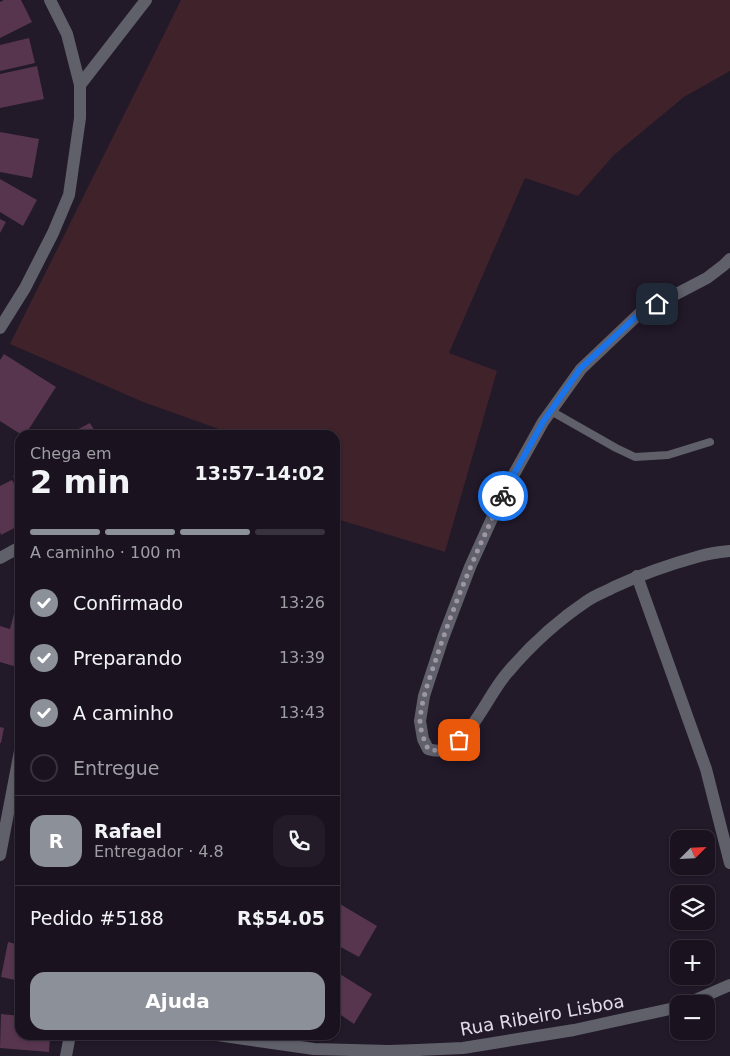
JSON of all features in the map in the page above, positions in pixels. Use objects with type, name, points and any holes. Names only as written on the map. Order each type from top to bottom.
[{"type":"street","points":[[0,328],[25,288],[53,233],[69,195],[80,118],[80,85],[67,34],[50,0]]},
{"type":"street","points":[[80,85],[146,0]]},
{"type":"street","points":[[730,259],[707,278],[640,313],[580,369],[551,411],[514,474],[494,514],[470,567],[443,638],[424,696],[420,721],[423,739],[428,749],[436,751],[446,749],[459,740],[470,728],[500,681],[518,660],[563,618],[589,600],[638,576],[701,555],[730,551]]},
{"type":"street","points":[[0,558],[15,550]]},
{"type":"street","points":[[638,576],[706,769],[730,863]]},
{"type":"street","points":[[0,855],[15,777]]},
{"type":"street","points":[[707,995],[730,985]]},
{"type":"street","name":"Rua Ribeiro Lisboa","points":[[252,1040],[314,1049],[417,1053],[463,1048],[574,1030],[670,1009]]},
{"type":"street","points":[[66,1056],[69,1040]]},
{"type":"lane","points":[[551,411],[635,457],[668,455],[710,442]]},
{"type":"shaded area","points":[[181,0],[730,0],[730,71],[684,97],[614,155],[578,196],[525,178],[449,353],[497,371],[445,552],[340,520],[340,430],[222,430],[143,402],[10,344]]},
{"type":"building","points":[[4,0],[21,0],[32,22],[0,38],[0,2]]},
{"type":"building","points":[[29,38],[35,63],[0,71],[0,45]]},
{"type":"building","points":[[37,66],[44,99],[0,108],[0,74]]},
{"type":"building","points":[[0,132],[39,139],[32,178],[0,172]]},
{"type":"building","points":[[0,179],[37,200],[23,226],[0,212]]},
{"type":"building","points":[[0,219],[6,222],[0,233]]},
{"type":"building","points":[[4,354],[56,387],[28,430],[15,431],[0,421],[0,360]]},
{"type":"building","points":[[90,423],[94,430],[77,430]]},
{"type":"building","points":[[12,480],[15,485],[15,528],[1,535],[0,532],[0,486]]},
{"type":"building","points":[[15,610],[15,666],[0,662],[0,626],[10,629]]},
{"type":"building","points":[[0,727],[4,728],[1,743],[0,743]]},
{"type":"building","points":[[340,904],[377,926],[359,957],[340,947]]},
{"type":"building","points":[[8,942],[15,944],[15,980],[1,977]]},
{"type":"building","points":[[340,974],[372,994],[354,1024],[340,1014]]},
{"type":"building","points":[[1,1014],[15,1015],[15,1040],[50,1040],[49,1052],[0,1048]]},
{"type":"way so far","points":[[459,740],[446,749],[436,751],[428,749],[423,739],[420,721],[424,696],[443,638],[470,567],[503,496]]},
{"type":"route","points":[[503,496],[543,422],[580,369],[640,313],[657,304]]}]
